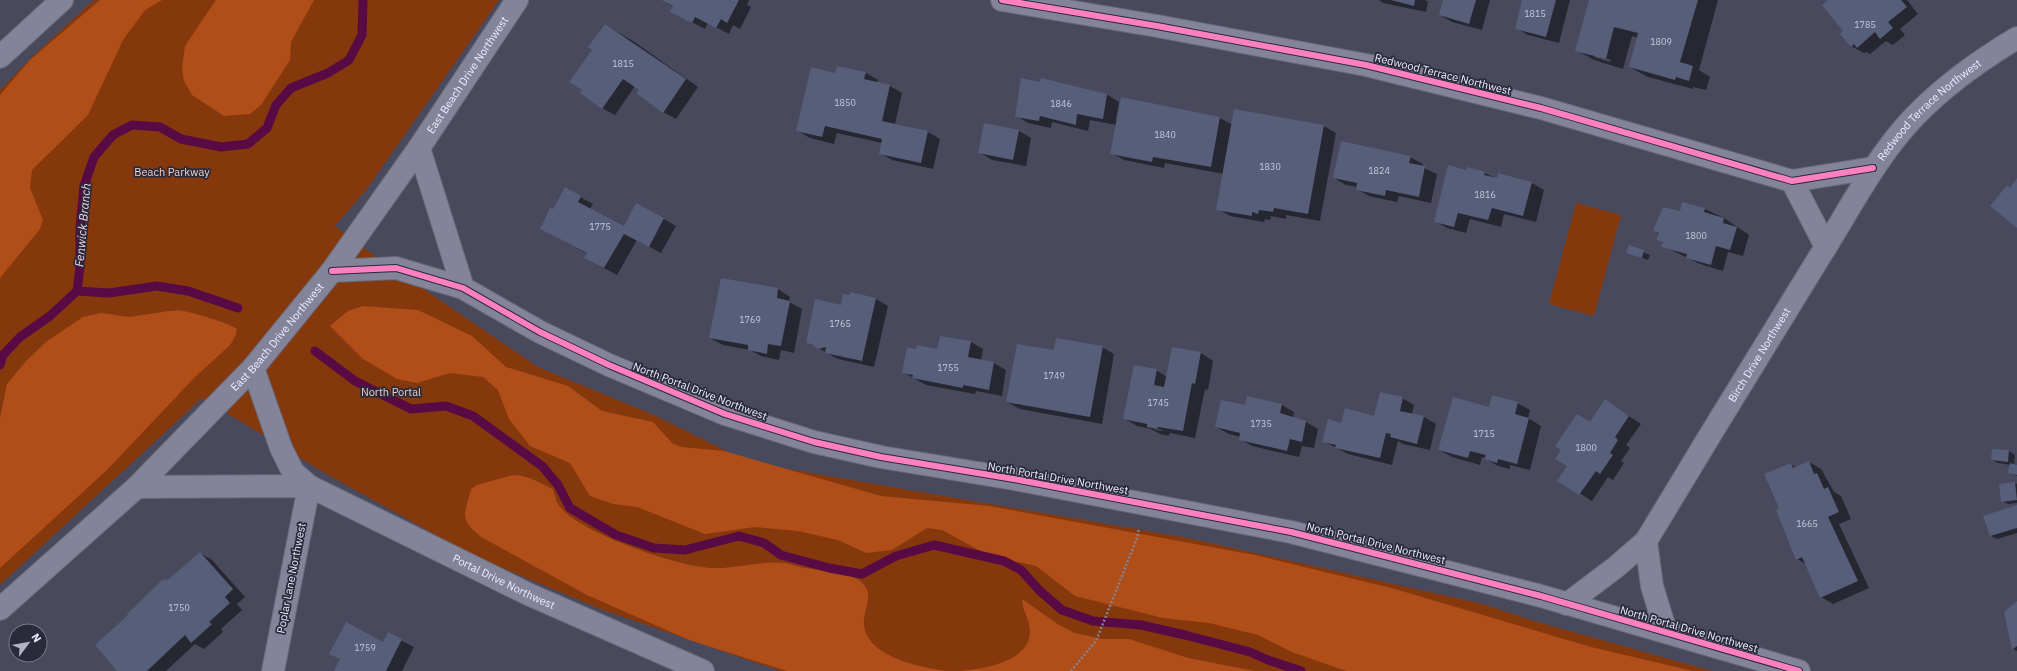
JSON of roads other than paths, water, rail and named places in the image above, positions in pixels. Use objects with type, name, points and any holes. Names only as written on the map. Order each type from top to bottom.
[{"type":"street","points":[[0,57],[62,0]]},
{"type":"street","name":"East Beach Drive Northwest","points":[[0,609],[137,487],[253,368],[332,271],[419,148],[517,0]]},
{"type":"street","name":"Redwood Terrace Northwest","points":[[1002,0],[1157,26],[1366,65],[1541,108],[1792,181],[1873,168],[1913,118],[1932,100],[1961,76],[2017,38]]},
{"type":"street","points":[[419,148],[463,288]]},
{"type":"street","name":"Birch Drive Northwest","points":[[1567,604],[1616,567],[1646,541],[1873,168]]},
{"type":"street","points":[[1792,181],[1826,247]]},
{"type":"street","name":"North Portal Drive Northwest","points":[[332,271],[396,268],[463,288],[540,332],[609,365],[725,414],[791,436],[882,457],[1014,479],[1290,532],[1567,604],[1799,671]]},
{"type":"street","name":"Portal Drive Northwest","points":[[253,368],[281,448],[293,472],[309,486],[528,594],[703,671]]},
{"type":"street","name":"Portal Drive Northwest","points":[[137,487],[309,486]]},
{"type":"street","name":"Poplar Lane Northwest","points":[[273,671],[309,486]]},
{"type":"street","points":[[1646,541],[1652,586],[1666,632]]},
{"type":"waterway","name":"Fenwick Branch","points":[[0,365],[3,355],[20,337],[50,316],[77,291],[80,267],[80,228],[84,186],[94,157],[113,135],[132,125],[160,127],[181,139],[221,147],[248,144],[267,128],[276,105],[291,88],[328,73],[349,60],[362,35],[363,0]]},
{"type":"waterway","points":[[77,291],[109,293],[157,286],[188,291],[238,308]]},
{"type":"waterway","points":[[315,351],[355,381],[411,409],[446,406],[473,416],[542,466],[558,485],[570,508],[616,535],[654,548],[685,550],[739,536],[764,543],[781,555],[829,568],[862,574],[896,556],[934,545],[1004,561],[1021,570],[1040,591],[1062,610],[1093,621],[1141,625],[1185,635],[1250,652],[1268,660],[1301,671]]},
{"type":"park label","name":"Beach Parkway","points":[[172,172]]},
{"type":"park label","name":"North Portal","points":[[391,392]]}]
